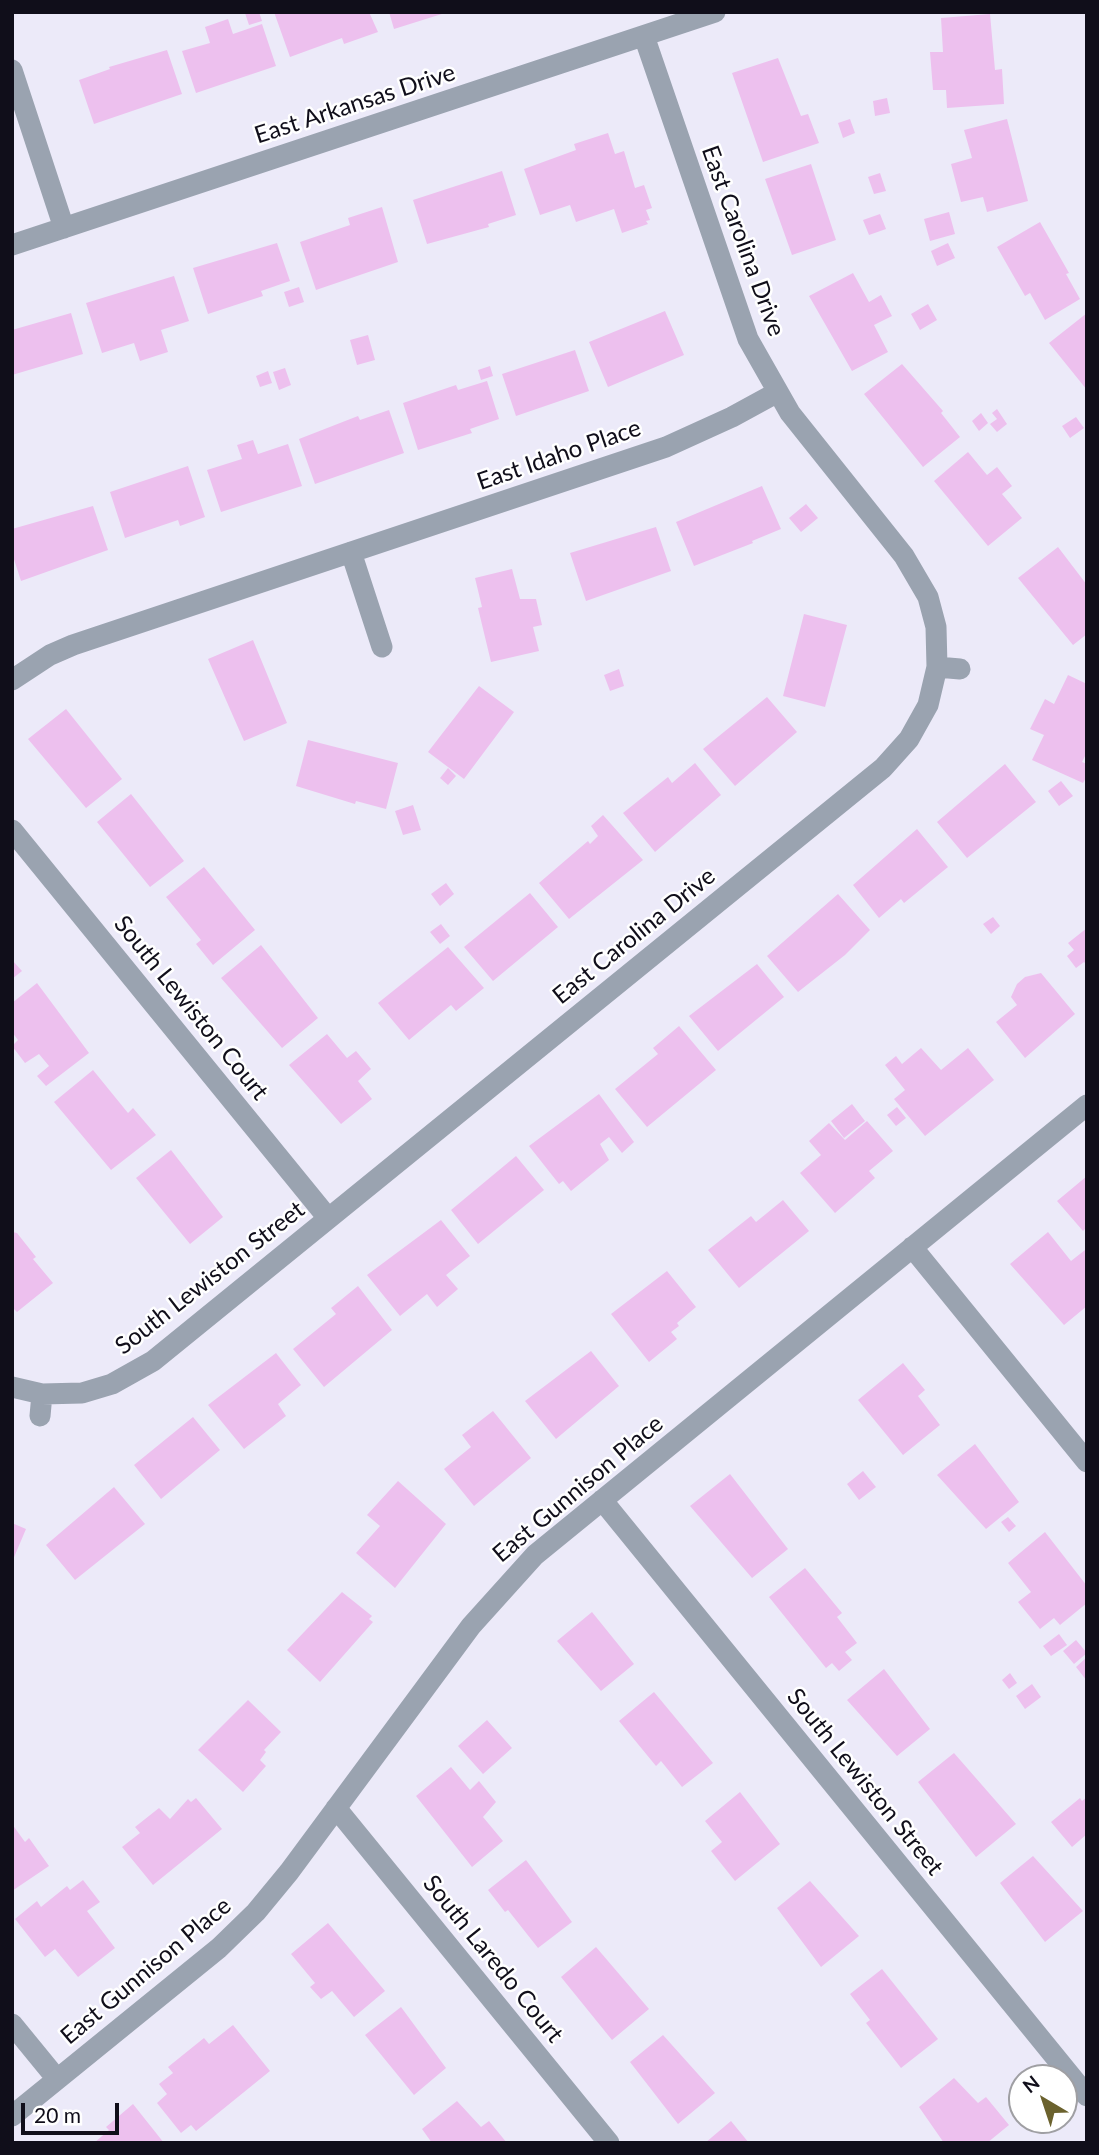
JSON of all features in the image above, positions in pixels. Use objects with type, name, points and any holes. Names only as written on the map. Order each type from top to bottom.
[{"type":"street","name":"East Arkansas Drive","points":[[12,245],[715,12]]},
{"type":"street","name":"East Carolina Drive","points":[[328,1218],[883,768],[909,739],[928,705],[937,667],[936,627],[918,576],[776,393],[748,339],[644,36]]},
{"type":"street","points":[[12,70],[64,228]]},
{"type":"street","name":"East Idaho Place","points":[[12,680],[50,655],[73,645],[666,447],[732,417],[776,393]]},
{"type":"street","points":[[351,552],[382,647]]},
{"type":"street","points":[[937,667],[960,669]]},
{"type":"street","name":"South Lewiston Court","points":[[12,830],[328,1218]]},
{"type":"street","name":"East Gunnison Place","points":[[12,2116],[219,1948],[289,1872],[499,1591],[536,1555],[1087,1105]]},
{"type":"street","name":"South Lewiston Street","points":[[12,1387],[42,1394],[82,1392],[112,1384],[133,1374],[328,1218]]},
{"type":"street","points":[[912,1247],[1087,1462]]},
{"type":"street","points":[[40,1416],[42,1394]]},
{"type":"street","name":"South Lewiston Street","points":[[602,1500],[1087,2096]]},
{"type":"street","name":"South Laredo Court","points":[[336,1808],[609,2143]]},
{"type":"street","points":[[12,2024],[57,2079]]},
{"type":"building","points":[[259,12],[262,21],[249,25],[245,13]]},
{"type":"building","points":[[274,12],[369,12],[378,32],[344,44],[342,38],[290,57]]},
{"type":"building","points":[[389,12],[445,12],[445,13],[394,29]]},
{"type":"building","points":[[990,14],[995,70],[1002,69],[1004,104],[947,108],[946,90],[933,90],[930,52],[943,52],[941,18]]},
{"type":"building","points":[[228,19],[233,34],[262,24],[276,66],[196,93],[182,51],[210,43],[205,27]]},
{"type":"building","points":[[167,50],[182,94],[94,124],[79,80],[110,69],[109,67]]},
{"type":"building","points":[[778,58],[801,116],[808,114],[819,143],[763,162],[732,73]]},
{"type":"building","points":[[887,98],[890,113],[875,116],[873,101]]},
{"type":"building","points":[[850,119],[855,133],[843,138],[838,123]]},
{"type":"building","points":[[1007,119],[1028,201],[987,212],[983,197],[961,202],[951,164],[972,158],[964,130]]},
{"type":"building","points":[[608,133],[615,154],[624,151],[635,188],[644,185],[652,208],[646,210],[650,220],[646,221],[648,224],[622,233],[614,209],[576,222],[570,205],[540,215],[524,169],[576,150],[574,144]]},
{"type":"building","points":[[811,164],[836,240],[792,255],[765,179]]},
{"type":"building","points":[[502,171],[516,215],[488,224],[489,227],[427,244],[413,200]]},
{"type":"building","points":[[880,173],[886,191],[874,194],[868,177]]},
{"type":"building","points":[[382,207],[398,262],[316,290],[300,242],[350,225],[348,218]]},
{"type":"building","points":[[949,212],[955,234],[930,241],[924,219]]},
{"type":"building","points":[[880,214],[886,229],[869,235],[863,220]]},
{"type":"building","points":[[1040,222],[1069,273],[1066,274],[1080,299],[1045,320],[1030,293],[1025,296],[997,247]]},
{"type":"building","points":[[277,243],[290,281],[261,291],[263,296],[208,314],[193,268]]},
{"type":"building","points":[[948,243],[955,258],[937,266],[931,251]]},
{"type":"building","points":[[853,273],[869,302],[881,295],[892,316],[874,325],[888,352],[852,371],[809,296]]},
{"type":"building","points":[[174,276],[189,321],[161,330],[168,352],[140,361],[134,343],[102,353],[86,303]]},
{"type":"building","points":[[299,287],[304,302],[289,307],[284,292]]},
{"type":"building","points":[[928,304],[937,320],[920,330],[911,314]]},
{"type":"building","points":[[665,311],[684,355],[608,387],[589,342]]},
{"type":"building","points":[[71,313],[83,354],[12,375],[12,330]]},
{"type":"building","points":[[1087,313],[1087,390],[1049,343]]},
{"type":"building","points":[[368,335],[375,360],[357,365],[350,340]]},
{"type":"building","points":[[575,350],[589,391],[516,416],[502,374]]},
{"type":"building","points":[[902,364],[943,411],[941,413],[960,437],[923,467],[864,394]]},
{"type":"building","points":[[490,366],[493,376],[481,380],[478,370]]},
{"type":"building","points":[[285,368],[291,385],[279,390],[273,372]]},
{"type":"building","points":[[268,371],[272,383],[260,387],[256,376]]},
{"type":"building","points":[[487,381],[499,419],[470,429],[472,433],[418,450],[403,403],[456,385],[458,390]]},
{"type":"building","points":[[997,409],[1007,424],[997,432],[990,424],[997,419],[992,413]]},
{"type":"building","points":[[389,410],[404,453],[315,484],[299,439],[358,416],[360,420]]},
{"type":"building","points":[[981,413],[988,423],[979,431],[972,421]]},
{"type":"building","points":[[1076,417],[1084,428],[1070,438],[1062,426]]},
{"type":"building","points":[[253,440],[258,454],[288,444],[302,486],[221,512],[207,470],[242,459],[237,445]]},
{"type":"building","points":[[968,452],[987,475],[997,467],[1012,486],[1002,494],[1022,518],[988,546],[934,481]]},
{"type":"building","points":[[188,466],[205,517],[180,526],[178,520],[125,538],[110,492]]},
{"type":"building","points":[[762,486],[781,529],[694,566],[676,522]]},
{"type":"building","points":[[806,504],[818,518],[801,532],[789,518]]},
{"type":"building","points":[[93,506],[108,550],[21,581],[12,553],[12,529]]},
{"type":"building","points":[[656,527],[671,571],[586,601],[570,553]]},
{"type":"building","points":[[1058,547],[1087,585],[1087,634],[1073,645],[1018,578]]},
{"type":"building","points":[[512,569],[520,599],[536,599],[542,625],[533,627],[539,651],[491,662],[478,608],[482,607],[475,578]]},
{"type":"building","points":[[804,614],[847,625],[825,707],[783,696]]},
{"type":"building","points":[[253,640],[287,723],[244,741],[208,659]]},
{"type":"building","points":[[619,669],[624,686],[610,691],[604,675]]},
{"type":"building","points":[[1068,675],[1087,684],[1087,752],[1082,762],[1087,764],[1087,776],[1083,783],[1032,760],[1044,735],[1030,729],[1045,699],[1054,704]]},
{"type":"building","points":[[479,686],[514,712],[464,779],[428,752]]},
{"type":"building","points":[[767,697],[797,732],[735,786],[703,749]]},
{"type":"building","points":[[66,709],[122,779],[86,808],[28,739]]},
{"type":"building","points":[[308,740],[398,763],[386,809],[356,801],[355,804],[296,786]]},
{"type":"building","points":[[695,763],[721,795],[655,852],[623,813],[668,777],[672,783]]},
{"type":"building","points":[[1005,764],[1036,802],[967,858],[937,822]]},
{"type":"building","points":[[448,768],[456,776],[448,785],[440,778]]},
{"type":"building","points":[[1061,781],[1073,796],[1059,806],[1048,791]]},
{"type":"building","points":[[131,794],[184,861],[150,887],[97,822]]},
{"type":"building","points":[[413,805],[421,830],[403,835],[395,811]]},
{"type":"building","points":[[603,815],[643,860],[569,919],[539,883],[588,841],[590,844],[598,836],[591,826]]},
{"type":"building","points":[[917,829],[948,867],[904,903],[901,899],[879,918],[853,885]]},
{"type":"building","points":[[204,867],[255,930],[213,965],[196,944],[201,940],[166,897]]},
{"type":"building","points":[[446,883],[454,894],[440,906],[431,894]]},
{"type":"building","points":[[530,893],[558,927],[493,981],[464,947]]},
{"type":"building","points":[[838,894],[870,930],[845,955],[798,992],[767,956]]},
{"type":"building","points":[[993,917],[1000,926],[991,934],[983,924]]},
{"type":"building","points":[[441,924],[450,936],[440,944],[430,932]]},
{"type":"building","points":[[1087,928],[1087,965],[1084,962],[1076,968],[1067,956],[1074,950],[1068,943]]},
{"type":"building","points":[[261,945],[318,1018],[282,1048],[221,978]]},
{"type":"building","points":[[448,947],[484,988],[456,1011],[451,1005],[409,1040],[378,1003]]},
{"type":"building","points":[[12,960],[22,971],[12,979]]},
{"type":"building","points":[[757,964],[784,997],[718,1051],[689,1016]]},
{"type":"building","points":[[1041,973],[1075,1014],[1025,1058],[996,1022],[1017,1005],[1011,997],[1017,984],[1025,977]]},
{"type":"building","points":[[37,983],[89,1053],[46,1086],[37,1076],[49,1066],[39,1054],[25,1063],[12,1046],[18,1040],[12,1032],[12,1003]]},
{"type":"building","points":[[679,1026],[716,1070],[647,1127],[615,1089],[658,1054],[653,1048]]},
{"type":"building","points":[[327,1034],[347,1058],[356,1051],[371,1069],[358,1081],[372,1099],[341,1124],[289,1065]]},
{"type":"building","points":[[921,1048],[941,1070],[968,1048],[994,1080],[925,1136],[894,1099],[905,1090],[885,1065],[896,1056],[902,1064]]},
{"type":"building","points":[[93,1070],[128,1113],[133,1108],[156,1135],[111,1170],[54,1102]]},
{"type":"building","points":[[599,1094],[634,1142],[622,1153],[609,1137],[600,1144],[609,1160],[571,1191],[563,1181],[559,1184],[529,1146]]},
{"type":"building","points":[[852,1104],[865,1121],[844,1138],[831,1121]]},
{"type":"building","points":[[897,1107],[906,1118],[896,1126],[887,1115]]},
{"type":"building","points":[[867,1121],[893,1151],[869,1171],[875,1178],[835,1213],[800,1173],[821,1155],[809,1141],[829,1123],[845,1140]]},
{"type":"building","points":[[171,1150],[223,1217],[190,1244],[136,1178]]},
{"type":"building","points":[[516,1156],[544,1190],[478,1244],[451,1210]]},
{"type":"building","points":[[1087,1176],[1087,1227],[1083,1231],[1057,1201]]},
{"type":"building","points":[[783,1200],[809,1231],[739,1288],[708,1250],[751,1216],[756,1222]]},
{"type":"building","points":[[441,1220],[470,1256],[446,1275],[458,1289],[437,1307],[427,1294],[400,1316],[367,1275]]},
{"type":"building","points":[[12,1232],[17,1233],[36,1257],[33,1259],[53,1283],[17,1312],[12,1307]]},
{"type":"building","points":[[1048,1232],[1071,1261],[1085,1250],[1087,1253],[1087,1306],[1064,1325],[1010,1264]]},
{"type":"building","points":[[667,1271],[696,1307],[677,1323],[679,1326],[671,1332],[677,1339],[649,1362],[611,1314]]},
{"type":"building","points":[[358,1286],[392,1330],[324,1387],[293,1349],[336,1314],[331,1308]]},
{"type":"building","points":[[591,1351],[619,1386],[556,1439],[525,1401]]},
{"type":"building","points":[[276,1353],[301,1385],[278,1404],[286,1416],[244,1449],[208,1405]]},
{"type":"building","points":[[903,1363],[925,1390],[918,1396],[940,1425],[903,1455],[858,1400]]},
{"type":"building","points":[[493,1411],[531,1458],[474,1506],[444,1469],[471,1447],[462,1435]]},
{"type":"building","points":[[193,1417],[220,1450],[161,1499],[134,1465]]},
{"type":"building","points":[[975,1444],[1019,1502],[986,1529],[937,1475]]},
{"type":"building","points":[[863,1471],[876,1487],[859,1500],[847,1484]]},
{"type":"building","points":[[730,1474],[788,1549],[752,1578],[690,1506]]},
{"type":"building","points":[[398,1481],[446,1524],[395,1588],[356,1553],[380,1526],[367,1515]]},
{"type":"building","points":[[114,1487],[145,1524],[75,1580],[46,1545]]},
{"type":"building","points":[[1008,1517],[1016,1526],[1009,1532],[1001,1522]]},
{"type":"building","points":[[12,1523],[26,1529],[12,1562]]},
{"type":"building","points":[[1045,1532],[1087,1586],[1087,1603],[1060,1625],[1054,1618],[1040,1629],[1018,1602],[1031,1592],[1008,1563]]},
{"type":"building","points":[[805,1568],[842,1613],[837,1617],[857,1643],[845,1652],[852,1660],[839,1671],[832,1663],[826,1668],[769,1597]]},
{"type":"building","points":[[342,1592],[372,1616],[369,1619],[373,1622],[320,1682],[287,1650]]},
{"type":"building","points":[[592,1612],[634,1664],[601,1691],[557,1641]]},
{"type":"building","points":[[1059,1634],[1067,1645],[1051,1656],[1043,1646]]},
{"type":"building","points":[[1076,1640],[1087,1653],[1074,1664],[1063,1651]]},
{"type":"building","points":[[1087,1657],[1087,1681],[1076,1667]]},
{"type":"building","points":[[884,1669],[930,1729],[897,1756],[847,1700]]},
{"type":"building","points":[[1010,1673],[1017,1683],[1009,1689],[1002,1680]]},
{"type":"building","points":[[1032,1684],[1041,1697],[1025,1709],[1016,1696]]},
{"type":"building","points":[[654,1692],[713,1763],[682,1787],[661,1761],[656,1766],[619,1721]]},
{"type":"building","points":[[248,1700],[281,1732],[264,1750],[266,1752],[260,1760],[266,1766],[243,1792],[198,1750]]},
{"type":"building","points":[[487,1720],[512,1748],[483,1774],[458,1746]]},
{"type":"building","points":[[954,1753],[1016,1824],[976,1857],[918,1782]]},
{"type":"building","points":[[451,1767],[470,1790],[479,1781],[496,1802],[483,1817],[503,1841],[472,1867],[416,1796]]},
{"type":"building","points":[[740,1792],[780,1844],[735,1881],[711,1851],[722,1842],[705,1821]]},
{"type":"building","points":[[1087,1797],[1087,1834],[1072,1847],[1051,1822],[1080,1798],[1082,1801]]},
{"type":"building","points":[[196,1798],[222,1829],[153,1885],[122,1847],[140,1833],[135,1827],[159,1808],[170,1819],[188,1799],[191,1802]]},
{"type":"building","points":[[12,1824],[25,1842],[29,1838],[49,1866],[12,1891]]},
{"type":"building","points":[[1033,1856],[1083,1911],[1045,1942],[1000,1883]]},
{"type":"building","points":[[526,1860],[572,1922],[538,1948],[488,1890]]},
{"type":"building","points":[[83,1880],[100,1902],[87,1911],[115,1948],[78,1977],[55,1949],[45,1957],[15,1919],[37,1901],[41,1907],[67,1886],[70,1890]]},
{"type":"building","points":[[810,1881],[859,1936],[821,1967],[777,1908]]},
{"type":"building","points":[[328,1923],[385,1991],[354,2017],[332,1991],[321,1999],[310,1987],[315,1983],[291,1954]]},
{"type":"building","points":[[596,1947],[649,2009],[612,2040],[561,1977]]},
{"type":"building","points":[[882,1969],[938,2039],[901,2068],[866,2023],[870,2020],[850,1994]]},
{"type":"building","points":[[401,2007],[446,2068],[414,2095],[365,2035]]},
{"type":"building","points":[[233,2025],[270,2071],[196,2131],[191,2125],[181,2133],[157,2103],[167,2094],[159,2084],[173,2073],[168,2067],[204,2038],[209,2044]]},
{"type":"building","points":[[663,2035],[715,2093],[678,2124],[630,2062]]},
{"type":"building","points":[[954,2078],[978,2103],[986,2097],[1008,2126],[987,2143],[944,2143],[919,2107]]},
{"type":"building","points":[[457,2101],[481,2127],[489,2121],[507,2143],[432,2143],[422,2129]]},
{"type":"building","points":[[133,2104],[164,2143],[94,2143],[109,2130],[106,2127]]},
{"type":"building","points":[[731,2121],[749,2143],[705,2143]]}]
